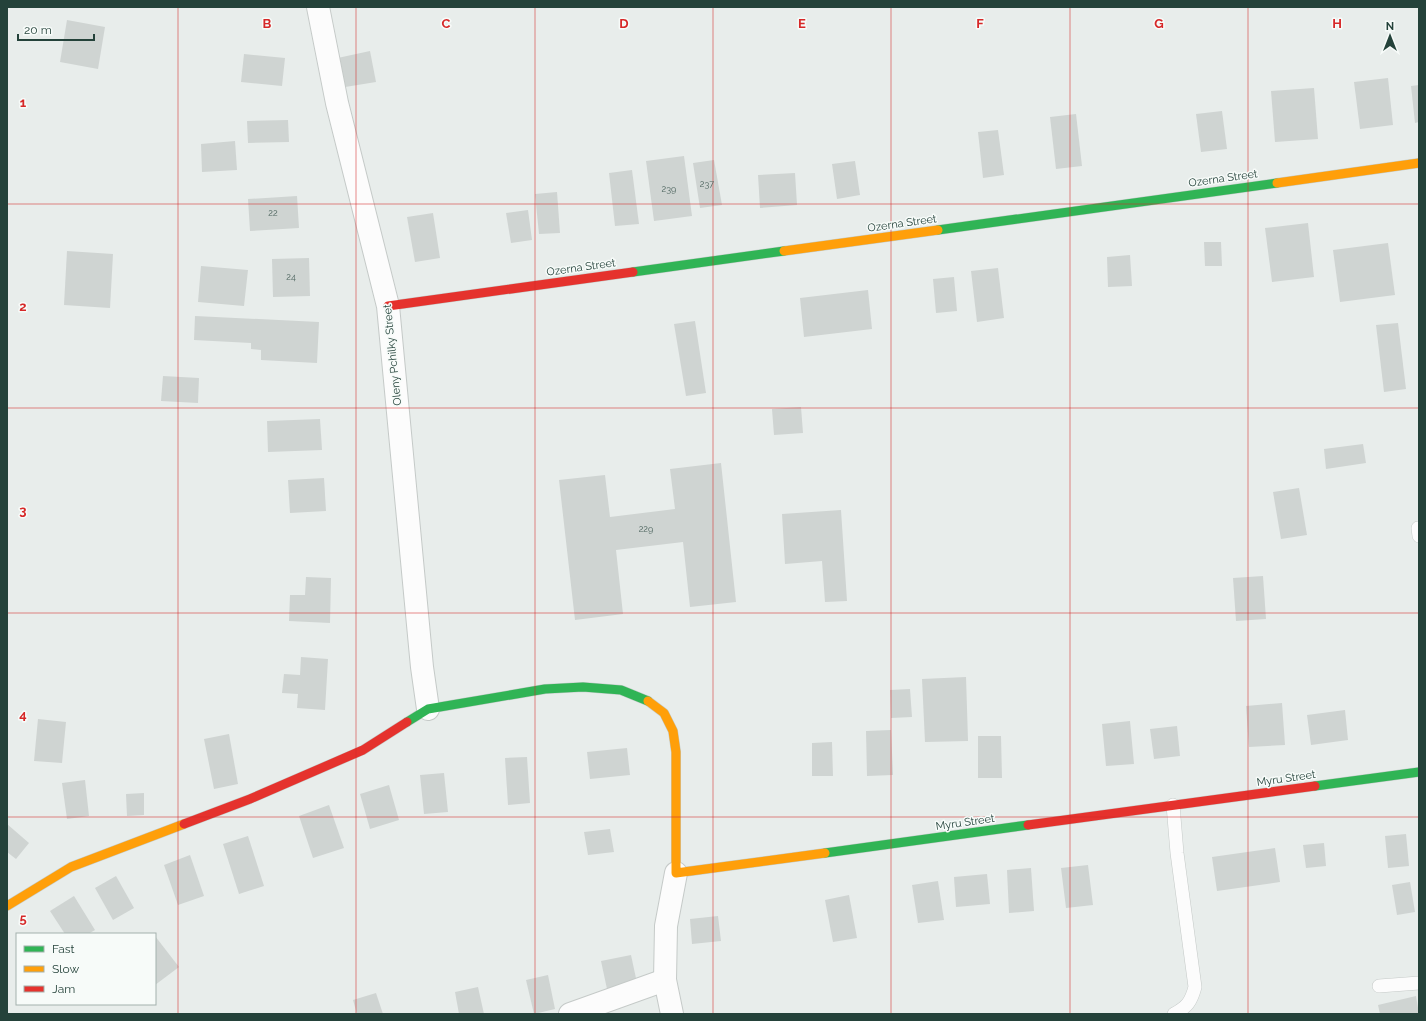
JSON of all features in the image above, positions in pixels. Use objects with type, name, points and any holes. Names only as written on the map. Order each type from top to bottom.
[{"type":"street","name":"Oleny Pchilky Street","points":[[318,7],[337,103],[388,306],[422,667],[428,709]]},
{"type":"street","name":"Ozerna Street","points":[[388,306],[1419,163]]},
{"type":"street","points":[[7,906],[71,867],[250,799],[363,750],[428,709],[545,689],[583,687],[621,690],[644,698],[664,713],[673,731],[676,752],[676,874],[666,926],[665,980],[672,1014]]},
{"type":"street","name":"Myru Street","points":[[676,874],[1419,772]]},
{"type":"street","points":[[570,1014],[665,980]]},
{"type":"lane","points":[[1173,806],[1177,853],[1195,987],[1192,1001],[1186,1007],[1174,1014]]},
{"type":"lane","points":[[1379,986],[1419,983]]},
{"type":"building","points":[[67,20],[105,27],[98,69],[60,62]]},
{"type":"building","points":[[370,51],[376,82],[339,88],[333,59]]},
{"type":"building","points":[[244,54],[285,58],[282,86],[241,82]]},
{"type":"building","points":[[1388,78],[1393,125],[1360,129],[1354,82]]},
{"type":"building","points":[[1419,85],[1419,122],[1415,123],[1411,86]]},
{"type":"building","points":[[1314,88],[1318,139],[1275,142],[1271,91]]},
{"type":"building","points":[[1222,111],[1227,149],[1201,152],[1196,114]]},
{"type":"building","points":[[1076,114],[1082,166],[1056,169],[1050,117]]},
{"type":"building","points":[[288,120],[289,142],[248,143],[247,121]]},
{"type":"building","points":[[998,130],[1004,175],[983,178],[978,132]]},
{"type":"building","points":[[235,141],[237,170],[202,172],[201,144]]},
{"type":"building","points":[[684,156],[692,216],[654,221],[646,161]]},
{"type":"building","points":[[714,160],[722,205],[700,208],[693,163]]},
{"type":"building","points":[[855,161],[860,195],[837,199],[832,164]]},
{"type":"building","points":[[632,170],[639,224],[615,226],[609,173]]},
{"type":"building","points":[[795,173],[797,205],[760,208],[758,175]]},
{"type":"building","points":[[557,192],[560,233],[539,234],[535,194]]},
{"type":"building","points":[[297,196],[299,228],[250,231],[248,199]]},
{"type":"building","points":[[528,210],[532,240],[511,243],[506,213]]},
{"type":"building","points":[[433,213],[440,258],[415,262],[407,217]]},
{"type":"building","points":[[1308,223],[1314,277],[1272,282],[1265,228]]},
{"type":"building","points":[[1204,242],[1221,242],[1222,266],[1205,266]]},
{"type":"building","points":[[1388,243],[1395,295],[1340,302],[1333,250]]},
{"type":"building","points":[[67,251],[113,254],[110,308],[64,305]]},
{"type":"building","points":[[1130,255],[1132,286],[1108,287],[1107,257]]},
{"type":"building","points":[[309,258],[310,296],[273,297],[272,259]]},
{"type":"building","points":[[201,266],[248,270],[244,306],[198,302]]},
{"type":"building","points":[[998,268],[1004,318],[977,322],[971,271]]},
{"type":"building","points":[[954,277],[957,311],[936,313],[933,279]]},
{"type":"building","points":[[868,290],[872,329],[804,337],[800,298]]},
{"type":"building","points":[[195,316],[319,322],[317,363],[261,360],[261,350],[251,349],[251,343],[194,340]]},
{"type":"building","points":[[695,321],[706,393],[686,396],[674,324]]},
{"type":"building","points":[[1398,323],[1406,389],[1384,392],[1376,325]]},
{"type":"building","points":[[163,376],[199,378],[198,403],[161,401]]},
{"type":"building","points":[[801,407],[803,433],[774,435],[772,409]]},
{"type":"building","points":[[320,419],[322,450],[268,452],[267,421]]},
{"type":"building","points":[[1363,444],[1366,463],[1326,469],[1324,449]]},
{"type":"building","points":[[721,463],[736,602],[690,607],[683,542],[616,550],[623,614],[575,620],[559,480],[605,475],[610,517],[675,509],[670,469]]},
{"type":"building","points":[[324,478],[326,511],[290,513],[288,480]]},
{"type":"building","points":[[1299,488],[1307,535],[1281,539],[1273,492]]},
{"type":"building","points":[[841,510],[847,601],[825,602],[822,561],[785,564],[782,514]]},
{"type":"building","points":[[1263,576],[1266,619],[1236,621],[1233,578]]},
{"type":"building","points":[[306,577],[331,578],[330,623],[289,621],[290,595],[305,595]]},
{"type":"building","points":[[301,657],[328,659],[325,710],[297,708],[298,694],[282,693],[284,674],[300,675]]},
{"type":"building","points":[[966,677],[968,741],[925,742],[922,679]]},
{"type":"building","points":[[910,689],[912,717],[891,718],[890,690]]},
{"type":"building","points":[[1282,703],[1285,745],[1249,747],[1246,706]]},
{"type":"building","points":[[1345,710],[1348,740],[1311,745],[1307,715]]},
{"type":"building","points":[[38,719],[66,722],[62,763],[34,761]]},
{"type":"building","points":[[1130,721],[1134,764],[1106,766],[1102,724]]},
{"type":"building","points":[[1177,726],[1180,756],[1154,759],[1150,729]]},
{"type":"building","points":[[891,730],[893,775],[867,776],[866,731]]},
{"type":"building","points":[[229,734],[238,784],[214,789],[204,739]]},
{"type":"building","points":[[978,736],[1001,736],[1002,778],[978,778]]},
{"type":"building","points":[[832,742],[833,776],[812,776],[812,743]]},
{"type":"building","points":[[627,748],[630,775],[590,779],[587,752]]},
{"type":"building","points":[[527,757],[530,803],[508,805],[505,758]]},
{"type":"building","points":[[444,773],[448,812],[424,814],[420,775]]},
{"type":"building","points":[[85,780],[89,816],[67,819],[62,783]]},
{"type":"building","points":[[389,785],[399,820],[370,829],[360,794]]},
{"type":"building","points":[[144,793],[144,815],[127,816],[126,794]]},
{"type":"building","points":[[329,805],[344,848],[313,858],[299,816]]},
{"type":"building","points":[[7,824],[29,843],[16,859],[7,852]]},
{"type":"building","points":[[610,829],[614,852],[588,855],[584,832]]},
{"type":"building","points":[[1406,834],[1409,866],[1388,868],[1385,836]]},
{"type":"building","points":[[248,836],[264,886],[239,894],[223,844]]},
{"type":"building","points":[[1324,843],[1326,866],[1306,868],[1303,845]]},
{"type":"building","points":[[1275,848],[1280,882],[1217,891],[1212,857]]},
{"type":"building","points":[[190,855],[204,896],[178,905],[164,865]]},
{"type":"building","points":[[1088,865],[1093,905],[1066,908],[1061,868]]},
{"type":"building","points":[[1031,868],[1034,911],[1009,913],[1007,870]]},
{"type":"building","points":[[987,874],[990,904],[956,907],[954,877]]},
{"type":"building","points":[[116,876],[134,908],[113,920],[95,888]]},
{"type":"building","points":[[938,881],[944,920],[918,923],[912,885]]},
{"type":"building","points":[[1410,882],[1415,912],[1397,915],[1392,885]]},
{"type":"building","points":[[849,895],[857,938],[833,942],[825,900]]},
{"type":"building","points":[[74,896],[95,930],[90,933],[64,933],[50,911]]},
{"type":"building","points":[[718,916],[721,941],[692,944],[690,919]]},
{"type":"building","points":[[156,937],[179,967],[156,984]]},
{"type":"building","points":[[631,955],[637,983],[607,989],[601,961]]},
{"type":"building","points":[[548,975],[555,1009],[534,1014],[526,980]]},
{"type":"building","points":[[478,987],[484,1014],[459,1014],[455,992]]},
{"type":"building","points":[[376,993],[383,1014],[357,1014],[353,1000]]},
{"type":"building","points":[[1416,996],[1419,1014],[1380,1014],[1378,1005]]},
{"type":"traffic: fast","points":[[938,230],[1277,183]]},
{"type":"traffic: fast","points":[[633,272],[784,251]]},
{"type":"traffic: fast","points":[[407,722],[428,709],[545,689],[583,687],[621,690],[648,701]]},
{"type":"traffic: fast","points":[[1315,786],[1419,772]]},
{"type":"traffic: fast","points":[[825,853],[1028,825]]},
{"type":"traffic: slow","points":[[1277,183],[1419,163]]},
{"type":"traffic: slow","points":[[784,251],[938,230]]},
{"type":"traffic: slow","points":[[648,701],[664,713],[673,731],[676,752],[676,873],[825,853]]},
{"type":"traffic: slow","points":[[7,906],[71,867],[184,824]]},
{"type":"traffic: jam","points":[[388,306],[633,272]]},
{"type":"traffic: jam","points":[[184,824],[250,799],[363,750],[407,722]]},
{"type":"traffic: jam","points":[[1028,825],[1315,786]]}]
